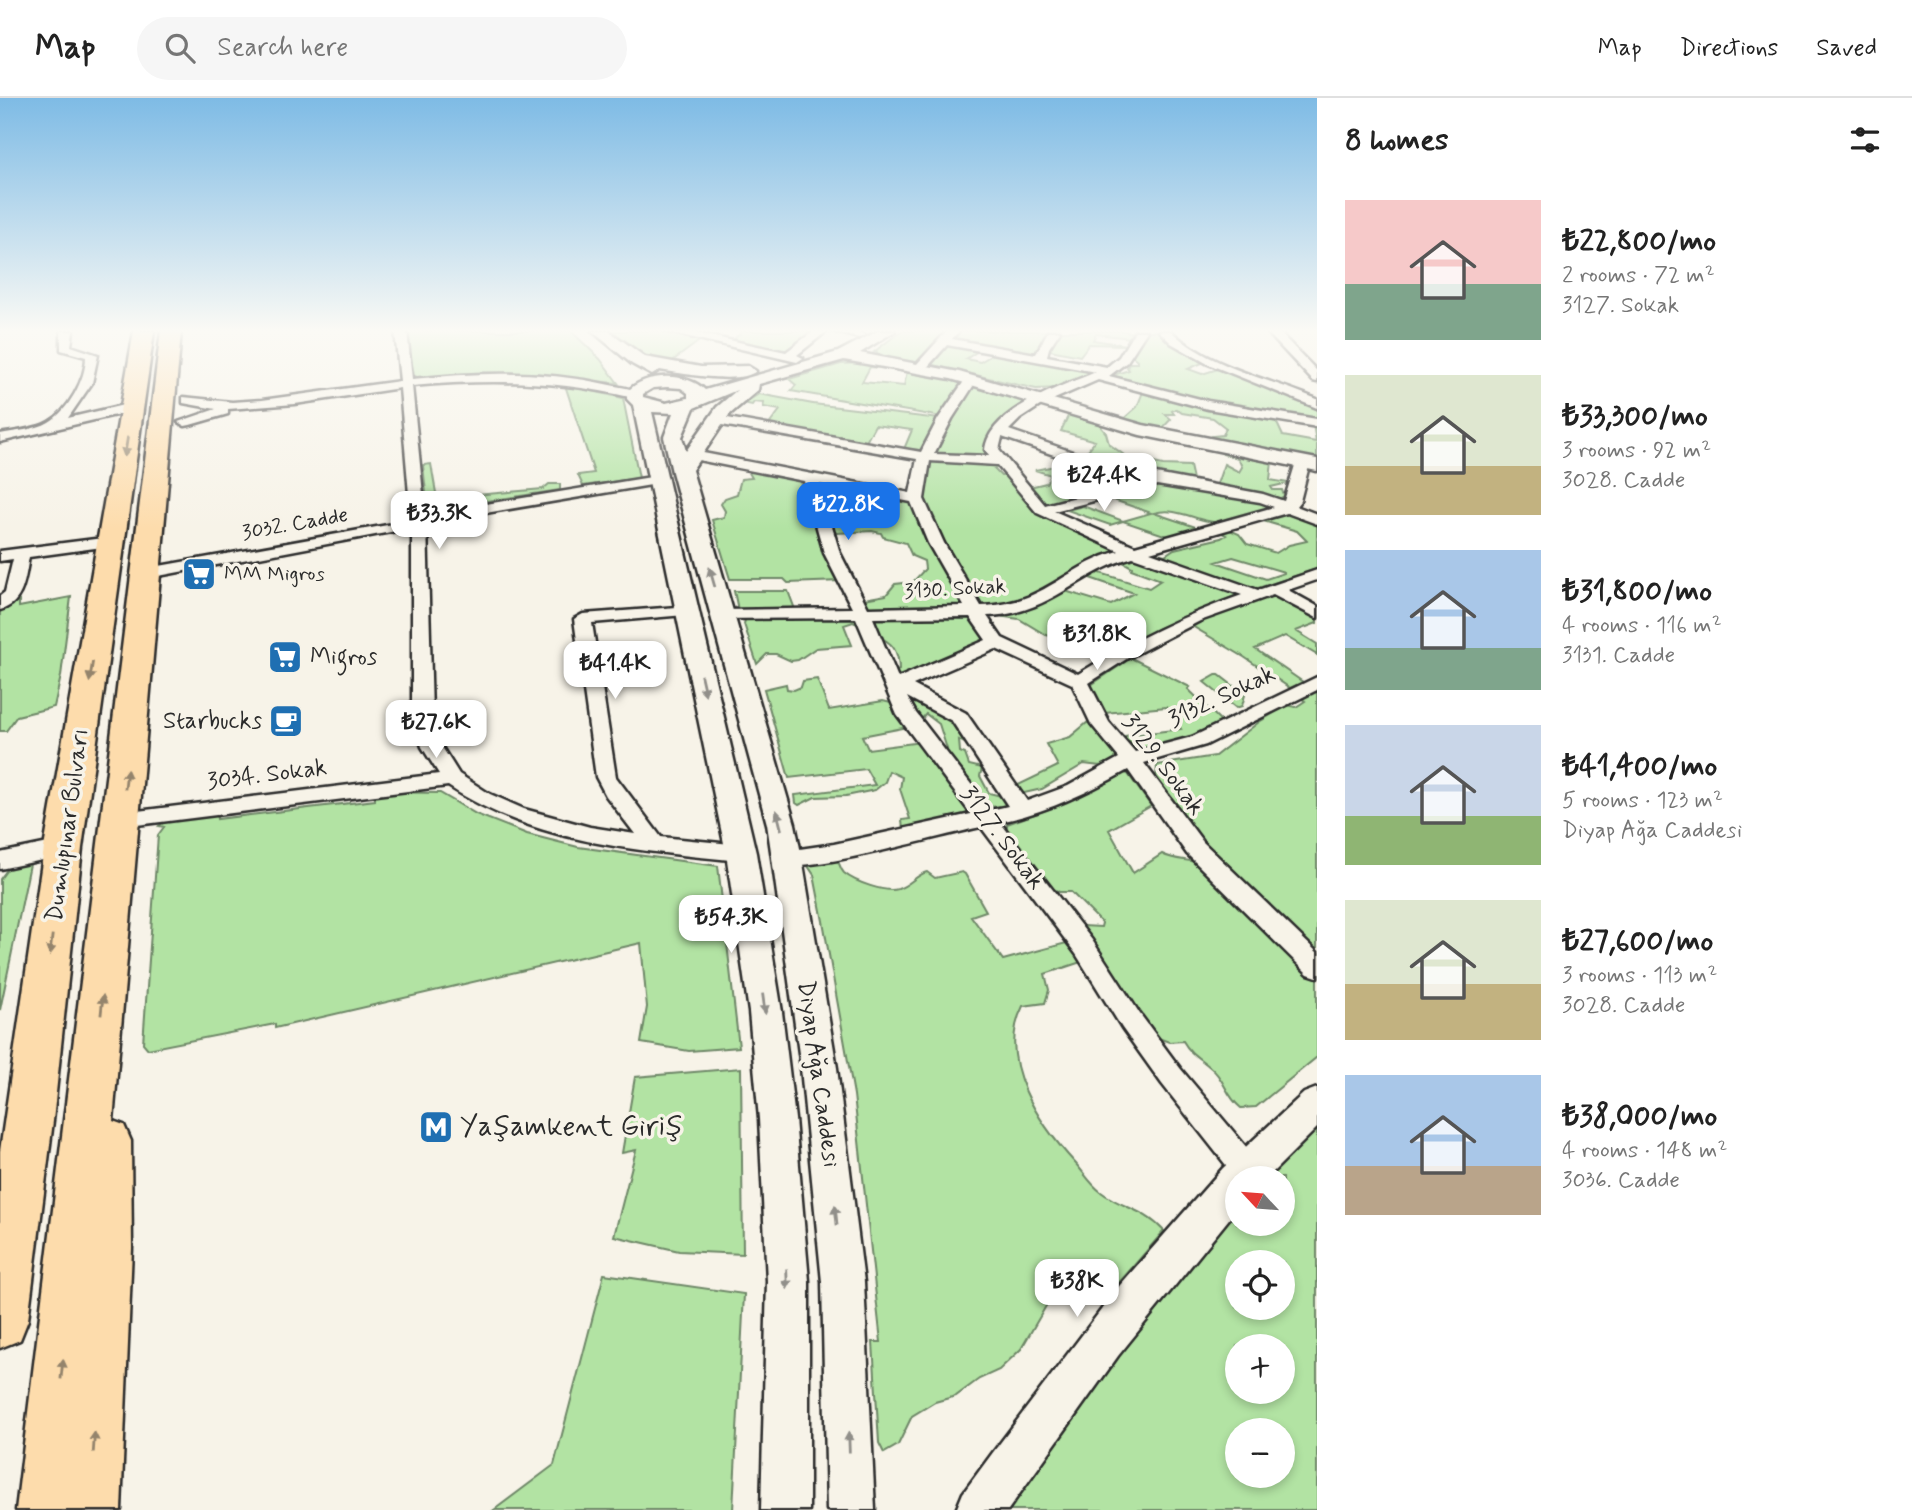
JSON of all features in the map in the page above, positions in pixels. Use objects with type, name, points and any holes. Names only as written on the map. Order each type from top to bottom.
[{"type":"highway","name":"Dumlupınar Bulvarı","points":[[0,1320],[29,1121],[63,848],[134,397]]},
{"type":"highway","name":"Dumlupınar Bulvarı","points":[[47,1510],[148,573],[149,397]]},
{"type":"highway","points":[[149,526],[169,507],[187,397]]},
{"type":"highway","points":[[90,1510],[108,1205],[106,1099],[94,1073]]},
{"type":"highway","points":[[0,1164],[29,1121]]},
{"type":"main road","name":"Diyap Ağa Caddesi","points":[[638,397],[677,469],[723,615],[781,824],[819,1068],[843,1282],[852,1510]]},
{"type":"main road","points":[[641,397],[663,408],[680,397]]},
{"type":"main road","name":"Diyap Ağa Caddesi","points":[[685,397],[673,437],[685,610],[741,853],[753,919],[776,1090],[788,1284],[785,1510]]},
{"type":"main road","points":[[677,469],[736,397]]},
{"type":"main road","points":[[1026,397],[1140,430],[1310,463]]},
{"type":"main road","points":[[1252,1166],[1317,1104]]},
{"type":"main road","points":[[980,1510],[1105,1335],[1180,1244],[1225,1195]]},
{"type":"street","points":[[53,426],[72,408],[77,397]]},
{"type":"street","points":[[186,411],[305,397]]},
{"type":"street","points":[[409,397],[421,533],[422,715],[432,747],[452,779],[474,796],[513,812],[575,830],[653,843],[741,853]]},
{"type":"street","points":[[960,397],[921,466],[917,499],[936,543],[996,642],[1079,681],[1122,654],[1194,617],[1317,575]]},
{"type":"street","points":[[1049,397],[1014,416],[991,446],[1000,461],[1042,510],[1135,552],[1266,592],[1317,613]]},
{"type":"street","points":[[1181,397],[1208,405],[1317,423]]},
{"type":"street","points":[[1300,397],[1317,404]]},
{"type":"street","points":[[186,411],[206,406],[252,404]]},
{"type":"street","points":[[0,438],[132,407]]},
{"type":"street","points":[[716,420],[925,457],[1000,461]]},
{"type":"street","points":[[1000,432],[1108,469],[1157,481],[1263,498],[1317,519]]},
{"type":"street","points":[[1288,507],[1310,463]]},
{"type":"street","points":[[677,469],[810,478],[917,499]]},
{"type":"street","name":"3032. Cadde","points":[[148,573],[677,469]]},
{"type":"street","name":"3127. Sokak","points":[[810,478],[832,553],[912,722],[1084,947],[1131,1021],[1235,1166]]},
{"type":"street","points":[[1042,510],[1157,481]]},
{"type":"street","name":"3130. Sokak","points":[[723,615],[1006,611],[1042,599],[1101,563],[1288,507]]},
{"type":"street","points":[[0,556],[111,542]]},
{"type":"street","points":[[0,605],[13,594],[22,554]]},
{"type":"street","points":[[653,843],[613,791],[606,777],[583,618],[685,610]]},
{"type":"street","points":[[895,686],[996,642]]},
{"type":"street","name":"3129. Sokak","points":[[1079,681],[1101,724],[1131,760],[1195,848],[1317,967]]},
{"type":"street","name":"3132. Sokak","points":[[787,858],[834,852],[1022,810],[1075,791],[1131,760],[1199,741],[1317,683]]},
{"type":"street","points":[[895,686],[937,703],[958,718],[1022,810]]},
{"type":"street","name":"3034. Sokak","points":[[121,820],[452,779]]},
{"type":"street","points":[[0,861],[63,848]]},
{"type":"green space","points":[[569,397],[623,398],[639,478],[583,486],[578,475],[594,473]]},
{"type":"green space","points":[[754,397],[775,397],[940,419],[922,450],[904,449],[912,430],[875,425],[866,442],[768,426],[780,410],[763,407],[764,403],[754,402],[752,405],[738,402]]},
{"type":"green space","points":[[825,397],[955,397],[942,417]]},
{"type":"green space","points":[[965,397],[1011,397],[1027,402],[999,426],[989,458],[932,455]]},
{"type":"green space","points":[[1141,397],[1167,397],[1275,419],[1283,436],[1316,442],[1313,424],[1317,425],[1317,460],[1214,441],[1212,436],[1223,435],[1226,428],[1213,418],[1182,413],[1176,409],[1172,411],[1174,414],[1165,414],[1171,419],[1161,430],[1120,422],[1137,407]]},
{"type":"green space","points":[[1185,397],[1292,397],[1317,407],[1317,421],[1303,416],[1216,405]]},
{"type":"green space","points":[[1069,414],[1103,425],[1101,427],[1109,444],[1127,457],[1163,465],[1190,466],[1194,484],[1153,478],[1082,458],[1095,441],[1061,431]]},
{"type":"green space","points":[[1224,451],[1272,461],[1270,480],[1288,483],[1271,487],[1273,490],[1282,490],[1284,496],[1279,499],[1216,487],[1224,464],[1239,472],[1242,467],[1238,458],[1223,454]]},
{"type":"green space","points":[[1063,459],[1104,472],[1067,475],[1082,490],[1093,489],[1098,494],[1046,507],[1029,487],[1046,483],[1051,475],[1035,470],[1065,464],[1060,461]]},
{"type":"green space","points":[[931,461],[1001,466],[994,469],[1001,476],[1013,475],[1065,524],[1079,534],[1097,539],[1121,552],[1004,608],[982,607],[936,529],[923,498]]},
{"type":"green space","points":[[431,464],[436,493],[442,498],[543,489],[549,484],[560,484],[560,490],[428,510],[423,465]]},
{"type":"green space","points":[[747,469],[799,480],[801,484],[797,493],[806,493],[809,513],[841,581],[788,583],[784,579],[730,579],[712,520],[724,517],[725,511],[721,504],[725,498],[737,494],[741,479],[752,478]]},
{"type":"green space","points":[[816,482],[909,500],[966,603],[959,607],[867,608],[864,599],[886,595],[895,584],[913,582],[925,569],[924,561],[912,556],[906,543],[883,537],[881,533],[837,533],[832,530]]},
{"type":"green space","points":[[1167,484],[1276,505],[1218,522],[1170,511],[1154,513],[1202,529],[1170,537],[1123,521],[1151,513],[1111,499],[1156,485]]},
{"type":"green space","points":[[1083,506],[1123,521],[1110,525],[1067,510]]},
{"type":"green space","points":[[1287,513],[1317,522],[1317,569],[1255,589],[1155,556],[1156,553],[1165,555],[1174,549],[1221,538],[1226,535],[1222,533],[1230,530],[1239,534],[1247,544],[1276,553],[1289,545],[1307,541],[1297,531],[1260,520]],"holes":[[[1233,557],[1284,572],[1266,579],[1216,562]]]},
{"type":"green space","points":[[1134,556],[1235,590],[1237,595],[1157,629],[1130,646],[1110,652],[1107,656],[1077,641],[1046,635],[1019,619],[1005,617],[1065,591],[1111,605],[1134,593],[1087,577],[1097,572],[1149,588],[1161,580],[1131,569],[1132,567],[1121,561]]},
{"type":"green space","points":[[734,591],[788,591],[796,612],[738,610]]},
{"type":"green space","points":[[1273,593],[1317,616],[1317,623],[1296,631],[1317,644],[1317,655],[1285,636],[1255,649],[1303,682],[1290,688],[1192,626],[1208,617]]},
{"type":"green space","points":[[71,597],[61,676],[54,707],[17,716],[6,731],[0,731],[0,609],[19,601],[19,607]]},
{"type":"green space","points":[[970,615],[988,641],[912,676],[899,676],[894,672],[899,670],[896,653],[887,641],[876,637],[873,619],[877,617]]},
{"type":"green space","points":[[851,617],[860,621],[864,627],[853,622],[844,625],[852,645],[816,648],[798,660],[791,661],[776,654],[767,654],[757,664],[744,624],[745,620],[750,618]]},
{"type":"green space","points":[[1131,658],[1190,687],[1188,689],[1222,722],[1168,745],[1134,748],[1124,736],[1181,729],[1166,707],[1105,713],[1091,690],[1091,685]]},
{"type":"green space","points":[[1218,674],[1245,695],[1242,706],[1236,708],[1204,682]]},
{"type":"green space","points":[[817,679],[829,710],[883,701],[895,704],[908,727],[862,736],[868,749],[921,742],[976,812],[972,817],[903,830],[902,820],[910,819],[900,789],[902,777],[889,771],[885,782],[875,790],[846,796],[815,797],[799,805],[796,803],[795,795],[875,785],[866,769],[789,778],[764,689],[786,684],[787,689],[794,690],[801,687],[803,681]]},
{"type":"green space","points":[[1317,688],[1317,959],[1195,837],[1156,779],[1157,765],[1215,756],[1259,722],[1287,705],[1296,707],[1305,701],[1298,696]]},
{"type":"green space","points":[[909,695],[948,716],[968,745],[959,740],[960,752],[965,754],[969,765],[982,768],[980,776],[989,793],[1005,797],[1005,806],[987,807],[941,751],[947,749],[939,724],[926,714],[921,720],[905,699]]},
{"type":"green space","points":[[1088,722],[1119,752],[1117,759],[1100,766],[1084,764],[1042,789],[1020,794],[1014,787],[1058,766],[1046,744],[1070,737]]},
{"type":"green space","points":[[1120,772],[1128,774],[1151,806],[1109,830],[1133,873],[1162,854],[1201,864],[1317,975],[1317,1057],[1256,1107],[1241,1108],[1216,1072],[1192,1053],[1183,1041],[1169,1042],[1153,1036],[1081,933],[1083,926],[1101,927],[1102,923],[1071,892],[1059,892],[1048,886],[1007,830],[1007,824],[1062,804],[1062,800]]},
{"type":"green space","points":[[375,792],[440,793],[476,814],[527,834],[578,847],[718,866],[739,1047],[689,1051],[641,1043],[647,1007],[641,943],[275,1028],[275,1024],[148,1049],[143,1043],[158,835],[164,827],[159,826],[169,818],[217,811],[217,819],[375,800]]},
{"type":"green space","points":[[837,859],[849,876],[870,886],[892,890],[927,872],[935,878],[962,872],[986,911],[971,916],[1003,960],[1070,942],[1087,960],[1045,974],[1049,990],[1045,1003],[1023,1006],[1016,1027],[1014,1048],[1018,1070],[1036,1111],[1049,1131],[1097,1189],[1109,1198],[1141,1213],[1164,1231],[1117,1285],[1101,1293],[1070,1293],[1050,1299],[1021,1349],[999,1370],[979,1379],[956,1396],[935,1402],[912,1416],[898,1445],[884,1453],[879,1443],[873,1342],[881,1342],[854,1095],[814,875],[808,866],[815,862]]},
{"type":"green space","points":[[25,862],[30,864],[0,1010],[0,879],[9,867]]},
{"type":"green space","points":[[741,1068],[743,1254],[679,1251],[614,1236],[636,1150],[622,1153],[635,1077]]},
{"type":"green space","points":[[1317,1116],[1317,1510],[1003,1510],[1186,1256],[1225,1212],[1225,1236],[1295,1236],[1295,1166],[1268,1166]]},
{"type":"green space","points":[[604,1274],[744,1294],[733,1510],[494,1510],[554,1465]]},
{"type":"place","name":"MM Migros","points":[[199,574]]},
{"type":"place","name":"Migros","points":[[285,657]]},
{"type":"place","name":"Starbucks","points":[[286,721]]},
{"type":"place","name":"Yaşamkent Giriş","points":[[436,1127]]}]
